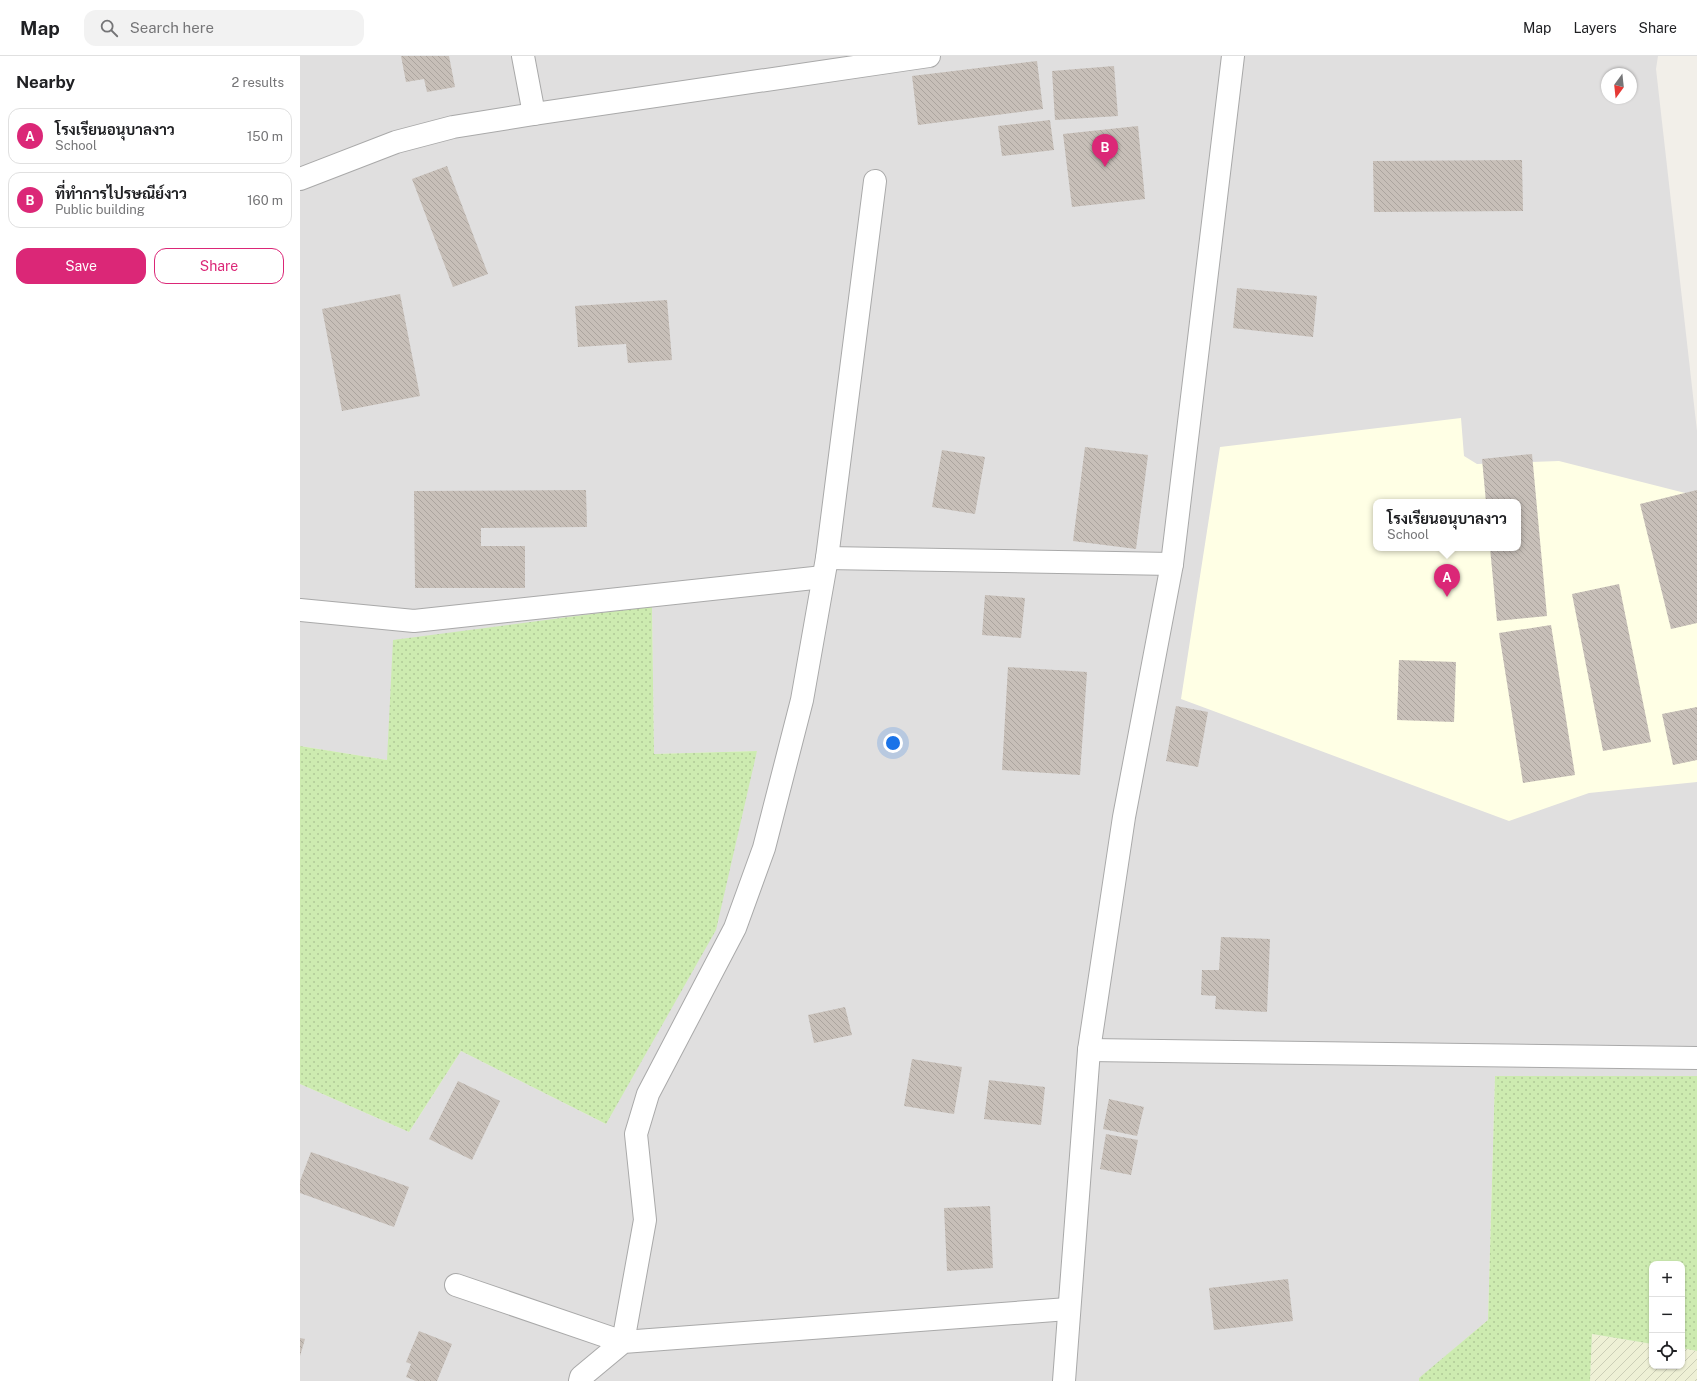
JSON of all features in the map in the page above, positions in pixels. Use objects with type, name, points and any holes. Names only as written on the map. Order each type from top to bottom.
[{"type":"street","points":[[523,56],[534,114]]},
{"type":"street","points":[[300,179],[396,142],[453,127],[920,56]]},
{"type":"street","points":[[1064,1381],[1068,1309],[1089,1050],[1124,817],[1172,564],[1233,56]]},
{"type":"street","points":[[580,1381],[581,1377],[623,1342],[645,1220],[636,1134],[648,1094],[735,928],[764,848],[802,700],[825,567],[875,181]]},
{"type":"street","points":[[300,610],[414,621],[825,567],[1172,564]]},
{"type":"street","points":[[1089,1050],[1697,1058]]},
{"type":"street","points":[[456,1285],[623,1342],[1068,1309]]},
{"type":"shaded area","points":[[300,56],[1658,56],[1656,69],[1697,431],[1697,1076],[1495,1076],[1488,1320],[1420,1378],[1419,1381],[300,1381],[300,1084],[409,1132],[461,1051],[606,1124],[757,751],[654,754],[652,606],[387,760],[300,746]]},
{"type":"shaded area","points":[[1461,418],[1464,456],[1477,464],[1559,461],[1697,496],[1697,782],[1589,793],[1509,821],[1181,699],[1220,447]]},
{"type":"shaded area","points":[[1592,1334],[1649,1344],[1649,1369],[1685,1369],[1685,1349],[1697,1351],[1697,1381],[1590,1381]]},
{"type":"green space","points":[[652,606],[654,754],[757,751],[716,930],[606,1124],[461,1051],[409,1132],[300,1084],[300,746],[387,760],[393,640]]},
{"type":"green space","points":[[1495,1076],[1697,1076],[1697,1351],[1685,1349],[1685,1261],[1649,1261],[1649,1344],[1592,1334],[1590,1381],[1419,1381],[1419,1378],[1488,1320]]},
{"type":"building","points":[[401,56],[449,56],[455,87],[427,92],[424,79],[406,82]]},
{"type":"building","points":[[1037,61],[1043,109],[918,125],[912,76]]},
{"type":"building","points":[[1114,66],[1118,116],[1055,120],[1052,71]]},
{"type":"building","points":[[1050,120],[1054,150],[1002,156],[998,126]]},
{"type":"building","points":[[1138,126],[1145,199],[1072,207],[1063,134]]},
{"type":"building","points":[[1522,160],[1523,211],[1374,212],[1373,161]]},
{"type":"building","points":[[447,166],[488,274],[453,287],[412,179]]},
{"type":"building","points":[[1237,288],[1317,296],[1313,337],[1233,328]]},
{"type":"building","points":[[400,294],[420,396],[342,411],[322,309]]},
{"type":"building","points":[[667,300],[672,360],[628,363],[626,344],[578,347],[575,306]]},
{"type":"building","points":[[1085,447],[1148,455],[1136,549],[1073,541]]},
{"type":"building","points":[[942,450],[985,457],[975,514],[932,507]]},
{"type":"building","points":[[1532,454],[1547,616],[1497,621],[1490,551],[1521,551],[1521,499],[1486,499],[1482,459]]},
{"type":"building","points":[[586,490],[587,527],[481,528],[481,546],[525,546],[525,588],[415,588],[414,491]]},
{"type":"building","points":[[1697,490],[1697,623],[1671,629],[1640,504]]},
{"type":"building","points":[[1619,584],[1651,742],[1603,751],[1572,594]]},
{"type":"building","points":[[985,595],[1025,598],[1021,638],[982,635]]},
{"type":"building","points":[[1551,625],[1575,775],[1523,783],[1499,633]]},
{"type":"building","points":[[1399,660],[1456,662],[1454,722],[1397,720]]},
{"type":"building","points":[[1008,667],[1087,672],[1080,775],[1002,770]]},
{"type":"building","points":[[1176,706],[1208,712],[1198,767],[1166,761]]},
{"type":"building","points":[[1697,707],[1697,760],[1673,765],[1662,714]]},
{"type":"building","points":[[1221,937],[1270,939],[1267,1012],[1215,1009],[1216,996],[1201,995],[1202,970],[1219,970]]},
{"type":"building","points":[[845,1007],[852,1035],[814,1043],[808,1015]]},
{"type":"building","points":[[912,1059],[962,1067],[954,1114],[904,1106]]},
{"type":"building","points":[[989,1080],[1045,1087],[1041,1125],[984,1119]]},
{"type":"building","points":[[458,1081],[500,1101],[472,1160],[429,1139]]},
{"type":"building","points":[[1109,1099],[1144,1107],[1137,1136],[1103,1129]]},
{"type":"building","points":[[1106,1134],[1138,1140],[1131,1175],[1100,1169]]},
{"type":"building","points":[[311,1152],[409,1187],[394,1227],[300,1193],[300,1181]]},
{"type":"building","points":[[990,1206],[993,1268],[947,1271],[944,1208]]},
{"type":"building","points":[[1288,1279],[1293,1321],[1214,1330],[1209,1288]]},
{"type":"building","points":[[419,1331],[452,1344],[437,1381],[416,1381],[406,1377],[411,1364],[406,1362]]},
{"type":"building","points":[[300,1338],[305,1339],[300,1356]]},
{"type":"place","name":"ที่ทำการไปรษณีย์งาว","points":[[1105,167]]},
{"type":"place","name":"โรงเรียนอนุบาลงาว","points":[[1447,597]]}]
